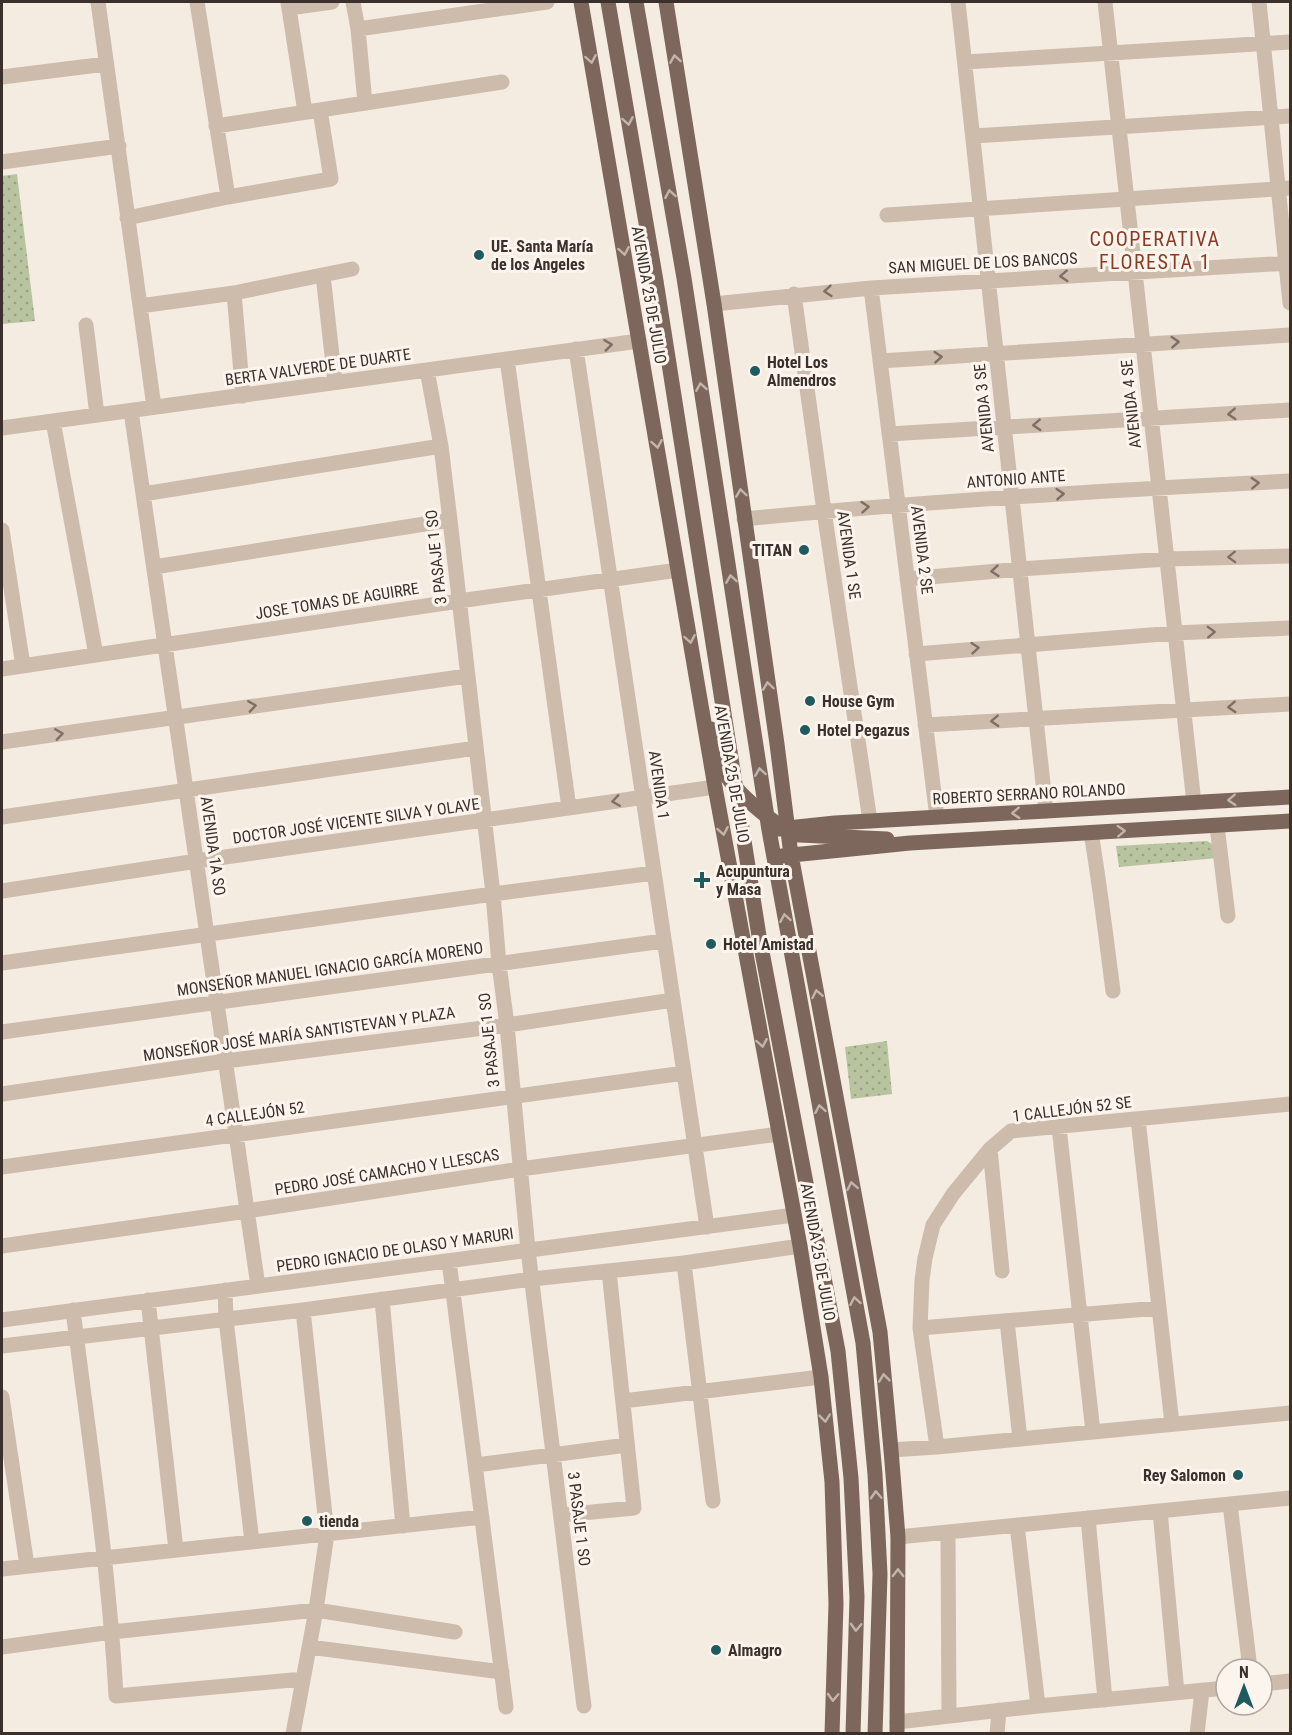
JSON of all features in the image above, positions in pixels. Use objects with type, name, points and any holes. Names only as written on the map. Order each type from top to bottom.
[{"type":"main road","name":"AVENIDA 25 DE JULIO","points":[[581,2],[715,787],[800,1246],[821,1377],[832,1482],[836,1604],[832,1734]]},
{"type":"main road","name":"AVENIDA 25 DE JULIO","points":[[608,2],[656,281],[766,975],[814,1215],[838,1351],[851,1478],[856,1585],[853,1734]]},
{"type":"main road","name":"AVENIDA 25 DE JULIO","points":[[636,2],[684,278],[769,830],[863,1343],[875,1474],[880,1574],[875,1734]]},
{"type":"main road","points":[[666,2],[714,304],[791,855],[880,1332],[898,1537],[897,1728]]},
{"type":"main road","points":[[633,150],[649,155],[662,147]]},
{"type":"main road","points":[[656,281],[664,273],[669,272],[674,272],[684,278]]},
{"type":"main road","points":[[670,519],[693,514]]},
{"type":"main road","points":[[699,690],[724,771],[732,784],[758,809],[788,830],[799,835],[948,841]]},
{"type":"main road","name":"ROBERTO SERRANO ROLANDO","points":[[769,830],[835,823],[1290,797]]},
{"type":"main road","points":[[774,857],[910,843],[1290,821]]},
{"type":"main road","points":[[880,1574],[897,1631]]},
{"type":"street","points":[[98,2],[154,407]]},
{"type":"street","points":[[197,2],[228,197]]},
{"type":"street","points":[[128,218],[228,197],[331,180],[312,111],[289,5],[332,2]]},
{"type":"street","points":[[353,2],[365,103]]},
{"type":"street","points":[[358,29],[547,2]]},
{"type":"street","name":"AVENIDA 3 SE","points":[[958,2],[1046,811]]},
{"type":"street","name":"AVENIDA 4 SE","points":[[1105,2],[1194,803]]},
{"type":"street","points":[[1259,2],[1271,117],[1284,188],[1290,303]]},
{"type":"street","points":[[965,62],[1290,42]]},
{"type":"street","points":[[2,77],[106,64]]},
{"type":"street","points":[[216,126],[502,82]]},
{"type":"street","points":[[973,136],[1290,116]]},
{"type":"street","points":[[2,162],[119,146]]},
{"type":"street","points":[[887,215],[1284,188]]},
{"type":"street","name":"SAN MIGUEL DE LOS BANCOS","points":[[714,304],[794,294],[871,288],[1288,263]]},
{"type":"street","points":[[140,306],[234,293],[352,269]]},
{"type":"street","points":[[323,275],[335,382]]},
{"type":"street","name":"AVENIDA 2 SE","points":[[871,288],[937,817]]},
{"type":"street","points":[[234,293],[243,396]]},
{"type":"street","name":"AVENIDA 1 SE","points":[[794,294],[870,821]]},
{"type":"street","points":[[86,325],[97,415]]},
{"type":"street","points":[[880,361],[1290,335]]},
{"type":"street","name":"BERTA VALVERDE DE DUARTE","points":[[2,428],[639,341]]},
{"type":"street","name":"AVENIDA 1","points":[[576,349],[706,1227]]},
{"type":"street","points":[[507,359],[569,808]]},
{"type":"street","name":"3 PASAJE 1 SO","points":[[427,370],[441,446],[450,520],[507,1025],[528,1250],[584,1706]]},
{"type":"street","points":[[889,434],[1290,410]]},
{"type":"street","name":"AVENIDA 1A SO","points":[[131,411],[258,1286]]},
{"type":"street","points":[[52,421],[96,655]]},
{"type":"street","points":[[144,494],[441,446]]},
{"type":"street","name":"ANTONIO ANTE","points":[[744,519],[898,504],[1290,481]]},
{"type":"street","points":[[154,567],[450,520]]},
{"type":"street","points":[[2,531],[23,666]]},
{"type":"street","points":[[907,579],[1167,559],[1290,556]]},
{"type":"street","name":"JOSE TOMAS DE AGUIRRE","points":[[2,669],[678,570]]},
{"type":"street","points":[[916,654],[1175,633],[1290,628]]},
{"type":"street","points":[[2,742],[467,676]]},
{"type":"street","points":[[925,725],[1290,704]]},
{"type":"street","points":[[2,817],[476,748]]},
{"type":"street","name":"DOCTOR JOSÉ VICENTE SILVA Y OLAVE","points":[[2,891],[715,787]]},
{"type":"street","points":[[1217,826],[1228,916]]},
{"type":"street","points":[[1091,833],[1113,991]]},
{"type":"street","points":[[2,963],[654,873]]},
{"type":"street","name":"MONSEÑOR MANUEL IGNACIO GARCÍA MORENO","points":[[2,1032],[663,941]]},
{"type":"street","name":"MONSEÑOR JOSÉ MARÍA SANTISTEVAN Y PLAZA","points":[[2,1094],[673,1000]]},
{"type":"street","name":"4 CALLEJÓN 52","points":[[2,1167],[684,1073]]},
{"type":"street","name":"1 CALLEJÓN 52 SE","points":[[937,1447],[920,1328],[925,1257],[933,1225],[953,1194],[990,1149],[1011,1131],[1290,1104]]},
{"type":"street","points":[[1138,1119],[1172,1424]]},
{"type":"street","points":[[1059,1126],[1093,1432]]},
{"type":"street","name":"PEDRO JOSÉ CAMACHO Y LLESCAS","points":[[2,1246],[520,1169],[779,1134]]},
{"type":"street","points":[[990,1149],[1002,1271]]},
{"type":"street","name":"PEDRO IGNACIO DE OLASO Y MARURI","points":[[2,1320],[794,1215]]},
{"type":"street","points":[[2,1346],[303,1310],[532,1279],[684,1263],[800,1246]]},
{"type":"street","points":[[449,1261],[506,1707]]},
{"type":"street","points":[[684,1263],[713,1502]]},
{"type":"street","points":[[561,1515],[634,1508],[609,1271]]},
{"type":"street","points":[[225,1290],[226,1319],[252,1542]]},
{"type":"street","points":[[382,1299],[403,1526]]},
{"type":"street","points":[[148,1300],[176,1550]]},
{"type":"street","points":[[920,1328],[1159,1308]]},
{"type":"street","points":[[73,1310],[105,1558],[116,1696],[303,1679]]},
{"type":"street","points":[[293,1734],[316,1610],[327,1534],[303,1310]]},
{"type":"street","points":[[1007,1321],[1020,1439]]},
{"type":"street","points":[[623,1401],[821,1377]]},
{"type":"street","points":[[2,1396],[27,1566]]},
{"type":"street","points":[[891,1450],[1290,1413]]},
{"type":"street","points":[[476,1465],[627,1445]]},
{"type":"street","points":[[898,1537],[1290,1498]]},
{"type":"street","points":[[1230,1504],[1249,1657]]},
{"type":"street","points":[[1160,1511],[1177,1694]]},
{"type":"street","points":[[2,1569],[482,1517]]},
{"type":"street","points":[[1088,1518],[1105,1700]]},
{"type":"street","points":[[1017,1525],[1038,1706]]},
{"type":"street","points":[[948,1532],[949,1716]]},
{"type":"street","points":[[2,1647],[112,1632],[316,1610],[455,1632]]},
{"type":"street","points":[[309,1647],[502,1672]]},
{"type":"street","points":[[1274,1683],[1290,1681]]},
{"type":"street","points":[[897,1728],[949,1716],[1214,1690]]},
{"type":"street","points":[[1197,1734],[1202,1691]]},
{"type":"street","points":[[997,1734],[999,1710]]},
{"type":"green space","points":[[17,174],[35,321],[2,324],[2,176]]},
{"type":"green space","points":[[1207,841],[1214,845],[1218,858],[1119,867],[1116,846]]},
{"type":"green space","points":[[887,1041],[892,1094],[851,1099],[845,1047]]},
{"type":"place","name":"UE. Santa María de los Angeles","points":[[479,255]]},
{"type":"place","name":"Hotel Los Almendros","points":[[755,371]]},
{"type":"place","name":"TITAN","points":[[804,550]]},
{"type":"place","name":"House Gym","points":[[810,701]]},
{"type":"place","name":"Hotel Pegazus","points":[[805,730]]},
{"type":"place","name":"Acupuntura y Masa","points":[[702,880]]},
{"type":"place","name":"Hotel Amistad","points":[[711,944]]},
{"type":"place","name":"Rey Salomon","points":[[1238,1475]]},
{"type":"place","name":"tienda","points":[[307,1521]]},
{"type":"place","name":"Almagro","points":[[716,1650]]},
{"type":"district","name":"COOPERATIVA FLORESTA 1","points":[[1155,250]]}]
